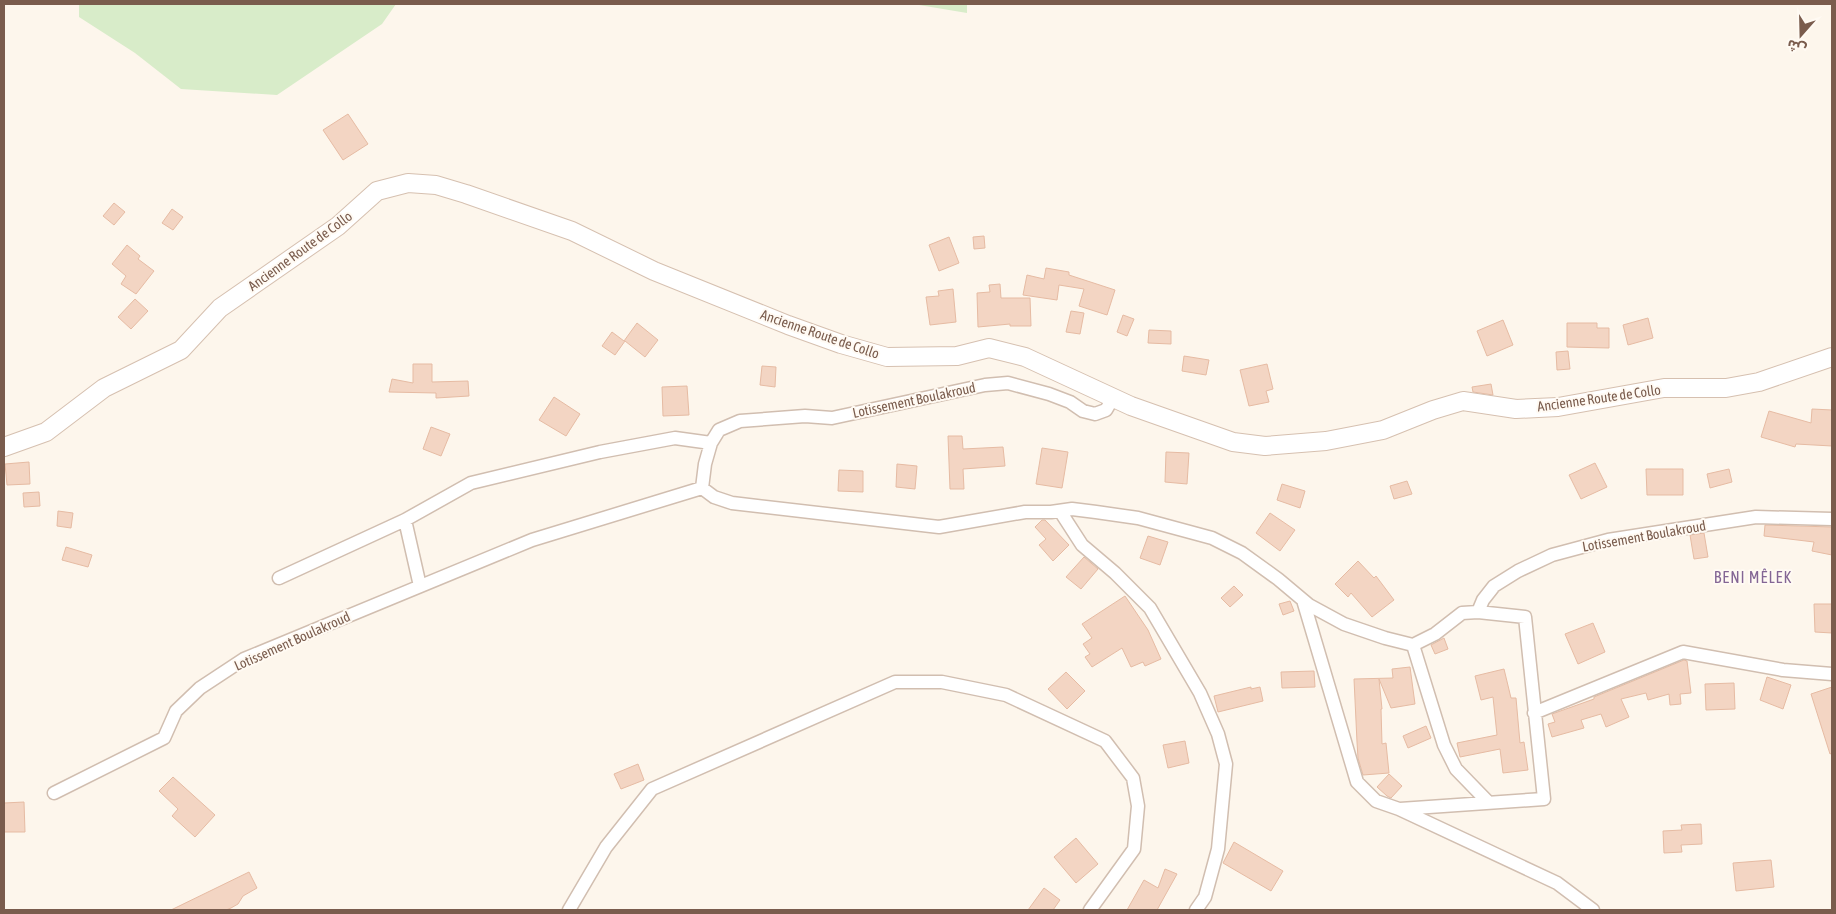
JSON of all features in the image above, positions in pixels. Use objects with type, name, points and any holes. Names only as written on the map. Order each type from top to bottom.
[{"type":"main road","name":"Ancienne Route de Collo","points":[[4,447],[46,432],[104,388],[181,350],[220,308],[338,226],[377,191],[408,183],[436,185],[572,231],[654,271],[788,325],[841,344],[887,357],[957,356],[989,348],[1025,357],[1131,406],[1234,442],[1266,446],[1326,441],[1384,430],[1434,410],[1463,401],[1516,409],[1558,407],[1664,388],[1726,388],[1759,382],[1832,357]]},
{"type":"street","name":"Lotissement Boulakroud","points":[[711,443],[719,430],[740,421],[805,416],[832,418],[985,385],[1008,383],[1049,394],[1070,402],[1083,411],[1095,414],[1106,410],[1114,398]]},
{"type":"street","points":[[280,578],[405,520],[472,484],[600,452],[676,438],[711,443],[705,464],[702,488],[714,498],[732,504],[939,527],[1025,512],[1072,509],[1138,518],[1212,538],[1242,553],[1310,605],[1344,624],[1385,638],[1413,645],[1436,634],[1462,613],[1478,612],[1525,617],[1544,799],[1399,809]]},
{"type":"street","name":"Lotissement Boulakroud","points":[[54,793],[164,738],[176,711],[200,688],[244,659],[532,540],[702,488]]},
{"type":"street","points":[[1060,511],[1082,545],[1115,573],[1150,608],[1200,693],[1218,734],[1226,764],[1218,849],[1205,896],[1196,910]]},
{"type":"street","name":"Lotissement Boulakroud","points":[[1478,612],[1483,600],[1494,586],[1518,571],[1552,555],[1608,540],[1756,518],[1832,519]]},
{"type":"street","points":[[405,520],[420,586]]},
{"type":"street","points":[[1303,600],[1357,782],[1376,801],[1399,809],[1557,883],[1593,910]]},
{"type":"street","points":[[1413,645],[1444,745],[1456,769],[1489,803]]},
{"type":"street","points":[[1534,713],[1683,652],[1783,670],[1832,674]]},
{"type":"street","points":[[569,910],[606,847],[652,789],[895,682],[942,682],[1006,695],[1105,741],[1133,778],[1138,806],[1134,848],[1090,910]]},
{"type":"green space","points":[[79,4],[396,4],[382,24],[277,95],[181,89],[135,53],[79,17]]},
{"type":"green space","points":[[913,4],[967,4],[967,13]]},
{"type":"building","points":[[348,114],[368,144],[343,160],[323,130]]},
{"type":"building","points":[[114,203],[125,212],[114,225],[103,216]]},
{"type":"building","points":[[172,209],[183,217],[173,230],[162,223]]},
{"type":"building","points":[[984,236],[985,248],[974,249],[973,237]]},
{"type":"building","points":[[949,237],[959,263],[939,271],[929,245]]},
{"type":"building","points":[[127,245],[140,256],[138,259],[154,271],[136,294],[121,284],[126,276],[112,264]]},
{"type":"building","points":[[1046,268],[1069,272],[1069,275],[1115,290],[1107,315],[1079,306],[1084,289],[1059,285],[1057,300],[1023,295],[1027,275],[1044,279]]},
{"type":"building","points":[[1000,284],[1001,298],[1030,298],[1031,326],[1010,326],[1010,324],[978,327],[977,293],[990,292],[989,285]]},
{"type":"building","points":[[953,289],[956,322],[930,325],[926,297],[939,296],[938,291]]},
{"type":"building","points":[[135,299],[148,311],[131,329],[118,317]]},
{"type":"building","points":[[1071,311],[1084,313],[1080,334],[1066,332]]},
{"type":"building","points":[[1123,315],[1134,319],[1127,336],[1117,332]]},
{"type":"building","points":[[1648,318],[1653,338],[1628,345],[1623,325]]},
{"type":"building","points":[[1503,320],[1513,345],[1487,356],[1477,331]]},
{"type":"building","points":[[637,323],[658,340],[645,357],[625,341],[615,355],[602,346],[612,332],[624,341]]},
{"type":"building","points":[[1567,323],[1597,323],[1597,328],[1609,328],[1609,348],[1567,347]]},
{"type":"building","points":[[1149,330],[1171,331],[1171,344],[1148,343]]},
{"type":"building","points":[[1568,351],[1570,369],[1557,370],[1556,352]]},
{"type":"building","points":[[1184,356],[1209,360],[1206,375],[1182,371]]},
{"type":"building","points":[[413,364],[432,364],[432,382],[468,381],[469,396],[436,398],[436,393],[389,392],[392,379],[413,383]]},
{"type":"building","points":[[1267,364],[1273,389],[1266,391],[1269,402],[1249,406],[1240,370]]},
{"type":"building","points":[[762,366],[776,367],[775,387],[760,385]]},
{"type":"building","points":[[1491,384],[1493,395],[1473,392],[1472,387]]},
{"type":"building","points":[[687,386],[689,415],[663,416],[662,387]]},
{"type":"building","points":[[554,397],[580,414],[566,436],[539,420]]},
{"type":"building","points":[[1812,409],[1832,410],[1832,446],[1796,444],[1795,447],[1761,437],[1769,411],[1811,423]]},
{"type":"building","points":[[431,427],[450,434],[441,456],[423,449]]},
{"type":"building","points":[[948,436],[962,436],[963,449],[1003,447],[1005,466],[963,469],[964,489],[950,489]]},
{"type":"building","points":[[1042,448],[1068,452],[1062,488],[1036,484]]},
{"type":"building","points":[[1166,452],[1189,453],[1187,484],[1165,482]]},
{"type":"building","points":[[29,462],[30,484],[7,485],[5,464]]},
{"type":"building","points":[[1595,463],[1607,487],[1581,499],[1569,475]]},
{"type":"building","points":[[897,464],[917,466],[915,489],[896,487]]},
{"type":"building","points":[[1646,469],[1683,469],[1683,495],[1647,495]]},
{"type":"building","points":[[1729,469],[1732,482],[1710,488],[1707,474]]},
{"type":"building","points":[[839,470],[863,471],[863,492],[838,491]]},
{"type":"building","points":[[1407,481],[1412,494],[1394,499],[1390,486]]},
{"type":"building","points":[[1282,484],[1305,491],[1300,508],[1277,500]]},
{"type":"building","points":[[39,492],[40,506],[24,507],[23,493]]},
{"type":"building","points":[[58,511],[73,513],[71,528],[57,526]]},
{"type":"building","points":[[1270,513],[1295,530],[1280,551],[1256,533]]},
{"type":"building","points":[[1042,520],[1045,520],[1069,545],[1053,561],[1039,545],[1046,539],[1035,527]]},
{"type":"building","points":[[1765,525],[1832,527],[1832,555],[1812,551],[1814,542],[1764,536]]},
{"type":"building","points":[[1704,533],[1708,557],[1694,559],[1690,535]]},
{"type":"building","points":[[1148,536],[1168,542],[1160,565],[1140,558]]},
{"type":"building","points":[[66,547],[92,555],[88,567],[62,560]]},
{"type":"building","points":[[1084,557],[1098,569],[1081,589],[1066,577]]},
{"type":"building","points":[[1358,561],[1374,578],[1376,576],[1394,600],[1372,617],[1351,593],[1348,597],[1335,584]]},
{"type":"building","points":[[1234,586],[1243,595],[1230,607],[1221,598]]},
{"type":"building","points":[[1125,596],[1148,630],[1161,659],[1145,666],[1143,662],[1131,667],[1122,648],[1092,667],[1085,657],[1090,654],[1083,644],[1092,638],[1082,624]]},
{"type":"building","points":[[1290,601],[1294,611],[1283,615],[1279,604]]},
{"type":"building","points":[[1814,604],[1832,604],[1832,633],[1815,632]]},
{"type":"building","points":[[1593,623],[1605,652],[1578,664],[1565,634]]},
{"type":"building","points":[[1444,638],[1448,649],[1435,654],[1431,645]]},
{"type":"building","points":[[1684,660],[1687,661],[1691,693],[1680,694],[1681,704],[1670,705],[1669,694],[1648,700],[1646,693],[1621,699],[1629,717],[1606,727],[1601,714],[1581,720],[1584,728],[1552,737],[1548,724],[1555,722],[1552,714],[1594,699],[1594,697]]},
{"type":"building","points":[[1410,667],[1415,704],[1391,708],[1379,679],[1382,709],[1382,744],[1386,743],[1389,773],[1363,775],[1358,758],[1354,679],[1393,678],[1392,669]]},
{"type":"building","points":[[1504,669],[1511,698],[1516,698],[1520,743],[1524,742],[1528,770],[1503,773],[1500,749],[1460,757],[1457,743],[1497,735],[1493,697],[1481,700],[1475,676]]},
{"type":"building","points":[[1314,671],[1315,687],[1282,688],[1281,672]]},
{"type":"building","points":[[1066,672],[1085,691],[1067,709],[1048,689]]},
{"type":"building","points":[[1767,677],[1791,685],[1783,709],[1760,700]]},
{"type":"building","points":[[1734,683],[1735,709],[1706,710],[1705,684]]},
{"type":"building","points":[[1251,687],[1251,689],[1260,687],[1263,701],[1218,712],[1214,696]]},
{"type":"building","points":[[1832,687],[1832,753],[1830,754],[1811,694]]},
{"type":"building","points":[[1426,726],[1431,738],[1408,748],[1403,736]]},
{"type":"building","points":[[1185,741],[1189,763],[1168,768],[1163,745]]},
{"type":"building","points":[[638,764],[644,780],[621,789],[614,774]]},
{"type":"building","points":[[1389,774],[1402,786],[1391,798],[1377,787]]},
{"type":"building","points":[[173,777],[215,815],[195,837],[172,816],[178,809],[159,791]]},
{"type":"building","points":[[24,802],[25,832],[4,832],[4,803]]},
{"type":"building","points":[[1701,824],[1702,844],[1681,845],[1682,852],[1664,853],[1663,831],[1682,830],[1681,825]]},
{"type":"building","points":[[1076,838],[1098,864],[1076,883],[1054,857]]},
{"type":"building","points":[[1234,842],[1283,871],[1271,891],[1223,863]]},
{"type":"building","points":[[1771,860],[1774,887],[1736,891],[1733,863]]},
{"type":"building","points":[[1165,869],[1177,874],[1157,910],[1127,910],[1144,880],[1158,888]]},
{"type":"building","points":[[249,872],[257,888],[243,896],[238,904],[231,908],[226,910],[171,910]]},
{"type":"building","points":[[1044,888],[1060,900],[1053,910],[1028,910]]},
{"type":"district","name":"BENI MÊLEK","points":[[1753,577]]}]
